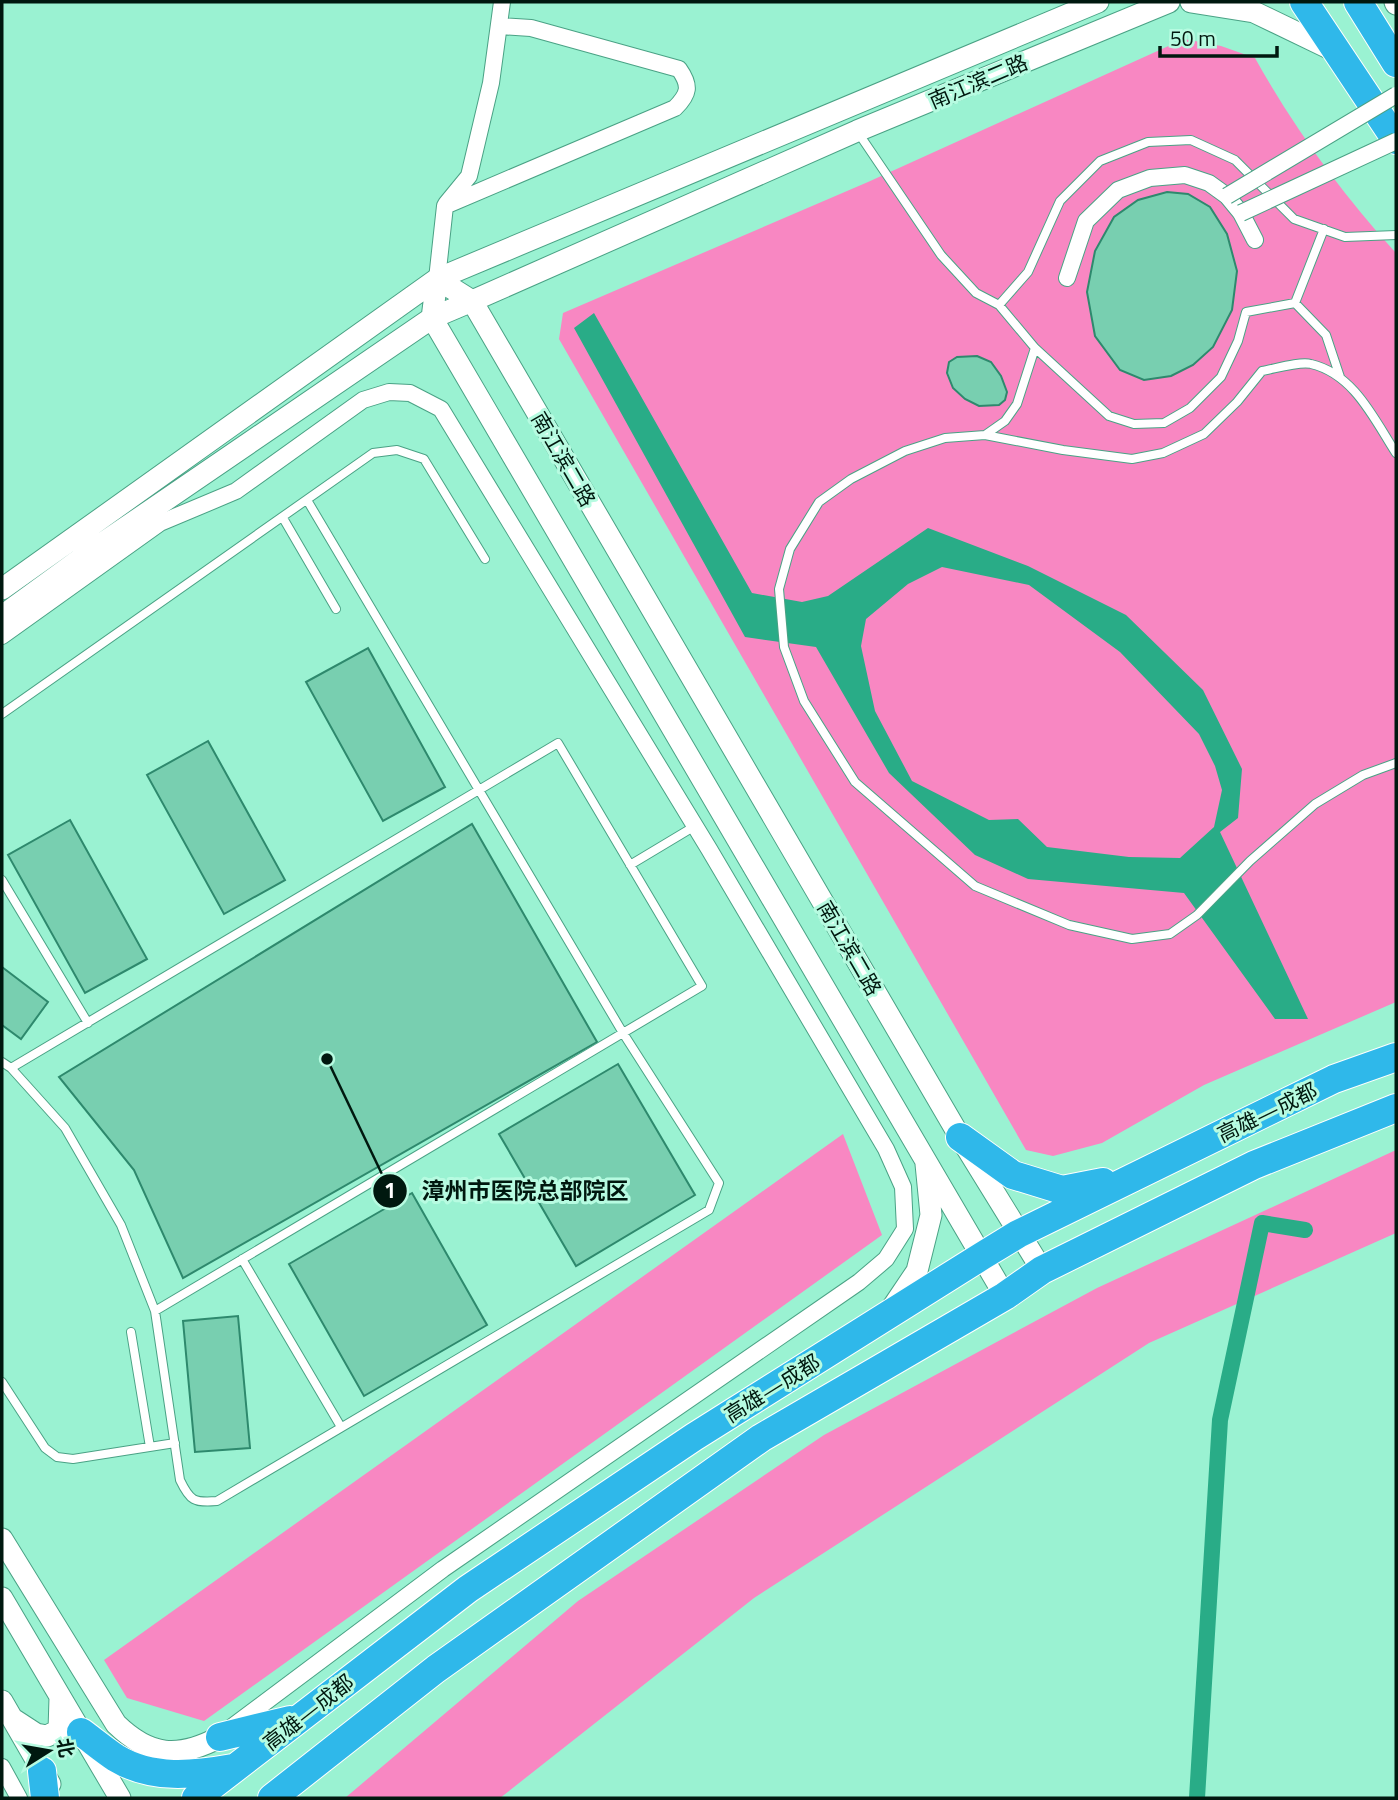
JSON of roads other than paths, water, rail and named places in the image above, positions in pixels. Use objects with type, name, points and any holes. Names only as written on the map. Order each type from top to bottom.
[{"type":"highway","points":[[1304,2],[1396,141]]},
{"type":"highway","points":[[1358,2],[1396,63]]},
{"type":"highway","name":"高雄—成都","points":[[196,1798],[480,1581],[694,1437],[982,1256],[1018,1234],[1334,1079],[1396,1057]]},
{"type":"highway","name":"高雄—成都","points":[[288,1793],[436,1669],[761,1438],[1005,1296],[1042,1270],[1254,1165],[1396,1108]]},
{"type":"highway","points":[[960,1137],[1013,1175],[1062,1189],[1137,1176]]},
{"type":"highway","points":[[220,1737],[300,1718]]},
{"type":"highway","points":[[81,1732],[118,1759],[159,1773],[197,1774],[236,1768]]},
{"type":"street","points":[[432,318],[445,206],[469,176],[491,83],[502,2]]},
{"type":"street","name":"南江滨二路","points":[[2,589],[437,279],[1098,2]]},
{"type":"street","name":"南江滨二路","points":[[1042,1270],[960,1137],[472,301],[857,131],[1169,2]]},
{"type":"street","points":[[1191,2],[1254,12],[1338,52]]},
{"type":"street","points":[[445,206],[675,108],[685,97],[687,80],[679,69],[531,28],[499,26]]},
{"type":"street","points":[[1227,195],[1396,95]]},
{"type":"street","points":[[1241,213],[1396,141]]},
{"type":"street","points":[[1068,278],[1086,222],[1118,190],[1150,178],[1185,175],[1209,183],[1227,195],[1241,213],[1255,240]]},
{"type":"street","points":[[437,279],[472,301]]},
{"type":"street","points":[[2,616],[94,549],[432,318],[472,301]]},
{"type":"street","name":"南江滨二路","points":[[432,318],[1005,1296]]},
{"type":"street","points":[[2,636],[160,523],[236,491],[363,400],[389,392],[410,393],[441,409],[695,826],[886,1149],[903,1187],[905,1229],[887,1259],[859,1282],[443,1569],[220,1737],[199,1748],[181,1751],[153,1750],[132,1740],[116,1724],[2,1538]]},
{"type":"street","name":"南江滨二路","points":[[886,1317],[917,1271],[931,1215],[926,1158]]},
{"type":"street","points":[[2,1598],[120,1798]]},
{"type":"street","points":[[7,1710],[36,1734],[47,1736],[59,1730],[60,1696]]},
{"type":"street","points":[[7,1710],[43,1785],[58,1798]]},
{"type":"street","points":[[2,1767],[19,1798]]},
{"type":"lane","points":[[857,131],[941,255],[976,293],[999,305],[1035,348],[1109,416],[1134,424],[1164,423],[1190,408],[1221,377],[1238,341],[1246,312],[1295,303]]},
{"type":"lane","points":[[999,305],[1028,272],[1059,201],[1100,161],[1148,142],[1191,140],[1235,160],[1294,219],[1345,237],[1396,235]]},
{"type":"lane","points":[[1295,303],[1324,229]]},
{"type":"lane","points":[[1295,303],[1326,335],[1340,377]]},
{"type":"lane","points":[[985,435],[1005,421],[1017,404],[1035,348]]},
{"type":"lane","points":[[1396,453],[1357,394],[1340,377],[1309,363],[1262,371],[1237,402],[1204,435],[1163,453],[1132,459],[1063,450],[985,435],[945,438],[905,451],[851,479],[819,502],[790,550],[779,589],[784,648],[804,701],[855,782],[975,886],[1069,925],[1132,939],[1170,934],[1197,915],[1250,860],[1315,804],[1363,775],[1396,763]]},
{"type":"lane","points":[[2,714],[373,453],[397,450],[424,459],[485,559]]},
{"type":"lane","points":[[2,1062],[65,1128],[121,1225],[155,1311],[180,1480],[188,1496],[199,1502],[217,1501],[709,1210],[719,1183],[623,1033],[307,500]]},
{"type":"lane","points":[[283,517],[336,609]]},
{"type":"lane","points":[[11,1069],[558,743],[631,865],[702,986],[155,1311]]},
{"type":"lane","points":[[631,865],[695,826]]},
{"type":"lane","points":[[2,880],[88,1023]]},
{"type":"lane","points":[[242,1259],[341,1427]]},
{"type":"lane","points":[[131,1332],[150,1447]]},
{"type":"lane","points":[[2,1382],[45,1448],[57,1457],[73,1459],[174,1443]]},
{"type":"waterway","points":[[1197,1798],[1220,1420],[1262,1223],[1305,1230]]},
{"type":"place","name":"漳州市医院总部院区","points":[[327,1059]]}]
